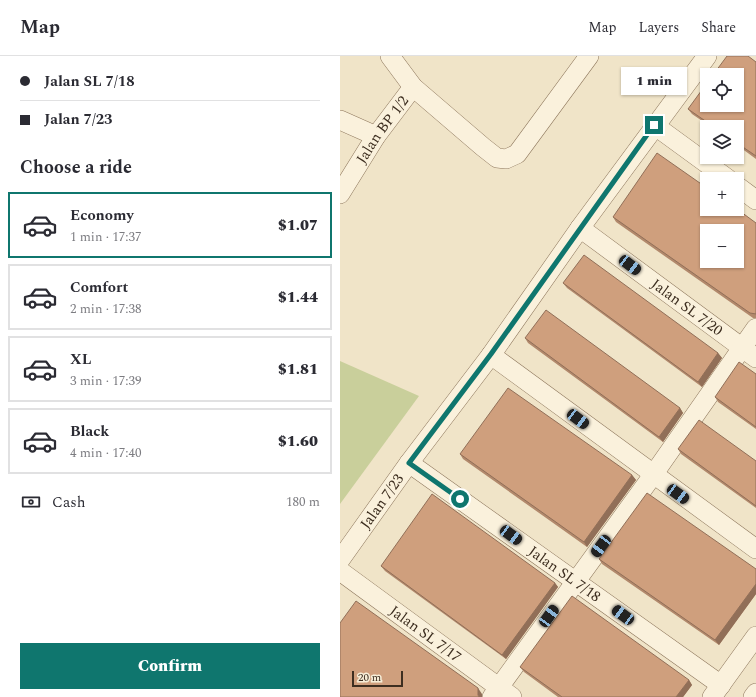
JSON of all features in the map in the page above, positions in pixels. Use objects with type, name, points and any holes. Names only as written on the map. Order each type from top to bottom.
[{"type":"street","points":[[390,56],[413,87],[482,147],[497,158],[506,159],[517,154],[589,56]]},
{"type":"street","name":"Jalan 7/23","points":[[340,560],[409,463],[491,354],[654,125],[707,56]]},
{"type":"street","name":"Jalan BP 1/2","points":[[340,194],[376,136],[413,87]]},
{"type":"street","points":[[340,120],[376,136]]},
{"type":"street","points":[[654,125],[718,172]]},
{"type":"street","points":[[744,191],[756,200]]},
{"type":"street","name":"Jalan SL 7/20","points":[[580,228],[749,352]]},
{"type":"street","points":[[500,694],[574,581],[653,475],[749,352],[756,328]]},
{"type":"street","points":[[491,354],[653,475],[756,549]]},
{"type":"street","name":"Jalan SL 7/18","points":[[409,463],[574,581],[716,691]]},
{"type":"street","name":"Jalan SL 7/17","points":[[340,571],[500,694]]},
{"type":"street","points":[[716,691],[756,636]]},
{"type":"street","points":[[753,697],[756,693]]},
{"type":"green space","points":[[340,361],[419,396],[340,504]]},
{"type":"building","points":[[727,56],[748,56],[756,62],[756,156],[744,148],[744,120],[704,120],[688,109],[700,93],[700,112],[744,112],[744,68],[718,68]]},
{"type":"building","points":[[657,153],[700,183],[700,216],[744,216],[744,214],[756,223],[756,314],[750,313],[613,217]]},
{"type":"building","points":[[584,255],[718,353],[698,382],[563,283]]},
{"type":"building","points":[[546,310],[680,408],[659,437],[525,338]]},
{"type":"building","points":[[739,362],[756,374],[756,427],[715,397]]},
{"type":"building","points":[[508,388],[632,475],[584,542],[460,454]]},
{"type":"building","points":[[699,420],[756,461],[756,506],[678,449]]},
{"type":"building","points":[[647,493],[756,569],[756,584],[715,640],[599,559]]},
{"type":"building","points":[[432,494],[555,583],[502,655],[381,566]]},
{"type":"building","points":[[572,596],[689,680],[676,697],[562,697],[520,667]]},
{"type":"building","points":[[356,601],[478,688],[479,697],[340,697],[340,623]]},
{"type":"route","points":[[460,499],[409,463],[491,354],[654,125]]}]
